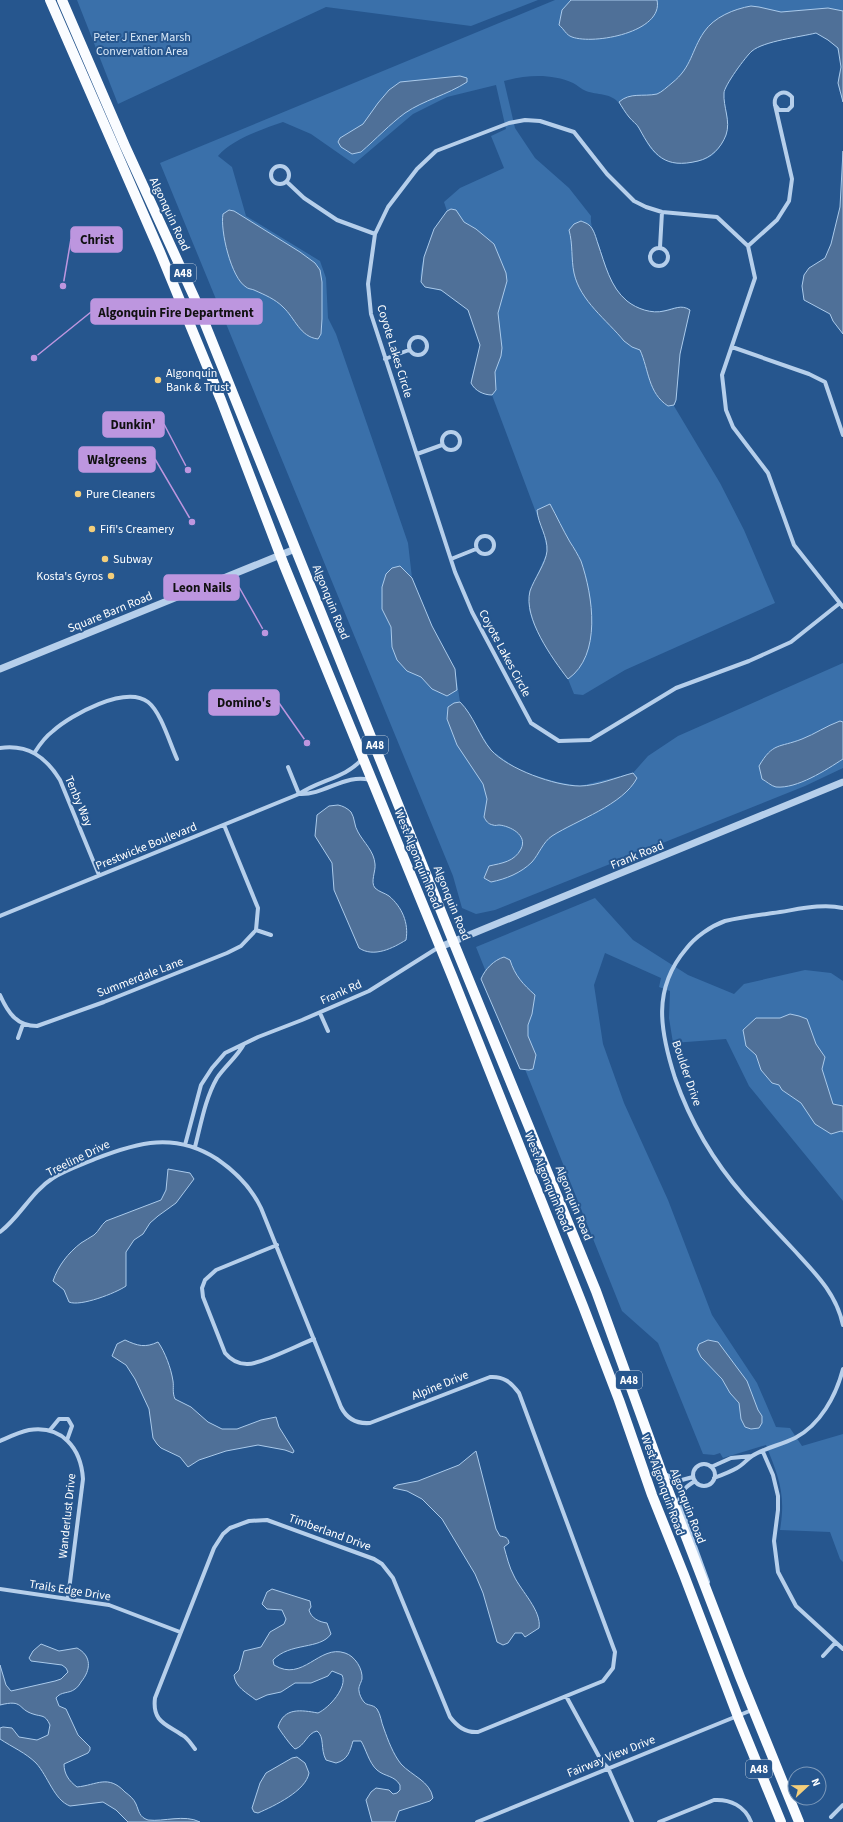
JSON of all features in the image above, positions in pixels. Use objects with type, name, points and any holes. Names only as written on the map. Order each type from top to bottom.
[{"type":"main road","name":"Algonquin Road","points":[[50,0],[160,252],[221,400],[280,555]]},
{"type":"main road","name":"Algonquin Road","points":[[62,0],[125,146],[195,299],[453,941],[596,1291],[710,1600],[799,1822]]},
{"type":"main road","name":"West Algonquin Road","points":[[280,555],[440,947],[586,1313],[619,1400],[652,1495],[738,1717],[781,1822]]},
{"type":"street","points":[[748,246],[777,220],[789,202],[792,179],[775,105],[776,96],[781,92],[787,93],[792,97],[792,106],[788,110],[779,110],[775,105]]},
{"type":"street","name":"Coyote Lakes Circle","points":[[525,120],[553,124],[574,132],[607,174],[634,201],[662,212],[717,218],[748,246],[755,278],[722,375],[726,410],[733,427],[768,473],[794,545],[842,605],[791,642],[749,661],[676,688],[590,740],[559,741],[531,723],[472,612],[451,559],[371,314],[368,284],[375,234],[388,207],[417,169],[436,151],[509,122],[525,120]]},
{"type":"street","points":[[280,165],[286,168],[290,176],[287,182],[281,184],[273,181],[270,175],[274,167],[280,165]]},
{"type":"street","points":[[287,182],[304,198],[338,220],[375,234]]},
{"type":"street","points":[[660,247],[662,212]]},
{"type":"street","points":[[660,247],[666,249],[669,255],[666,263],[660,266],[654,265],[650,257],[654,249],[660,247]]},
{"type":"street","points":[[415,337],[421,337],[426,341],[426,350],[422,355],[416,356],[409,350],[410,340],[415,337]]},
{"type":"street","points":[[732,347],[809,374],[825,382],[843,435]]},
{"type":"street","points":[[385,359],[409,350]]},
{"type":"street","points":[[448,432],[457,434],[460,440],[459,446],[452,451],[446,449],[442,445],[442,438],[448,432]]},
{"type":"street","points":[[417,454],[442,445]]},
{"type":"street","points":[[489,536],[493,540],[494,550],[489,554],[480,553],[476,549],[476,542],[480,537],[489,536]]},
{"type":"street","name":"Square Barn Road","points":[[0,669],[295,549]]},
{"type":"street","points":[[451,559],[476,549]]},
{"type":"street","points":[[35,752],[46,737],[67,719],[113,700],[132,696],[139,697],[148,702],[155,710],[177,759]]},
{"type":"street","name":"Tenby Way","points":[[0,748],[18,747],[35,752],[53,768],[60,780],[99,875]]},
{"type":"street","name":"Prestwicke Boulevard","points":[[0,916],[299,794],[308,788],[351,770],[363,758]]},
{"type":"street","points":[[288,767],[299,794]]},
{"type":"street","name":"Prestwicke Boulevard","points":[[299,794],[311,794],[354,778],[370,780],[374,786]]},
{"type":"street","name":"Frank Road","points":[[440,947],[843,782]]},
{"type":"street","points":[[224,825],[258,908],[256,930],[270,935]]},
{"type":"street","name":"Boulder Drive","points":[[843,908],[820,906],[760,914],[724,922],[701,934],[690,943],[677,959],[669,974],[664,991],[661,1013],[664,1036],[675,1078],[700,1133],[712,1154],[734,1184],[824,1284],[836,1303],[843,1325]]},
{"type":"street","name":"Summerdale Lane","points":[[23,1024],[37,1026],[58,1019],[227,953],[241,946],[256,930]]},
{"type":"street","name":"Frank Rd","points":[[185,1145],[201,1085],[212,1068],[225,1053],[258,1037],[320,1013],[370,991],[440,947]]},
{"type":"street","points":[[0,995],[4,1004],[18,1021],[23,1024],[18,1038]]},
{"type":"street","points":[[320,1013],[328,1030]]},
{"type":"street","name":"Frank Rd","points":[[195,1147],[207,1101],[214,1085],[225,1067],[240,1053],[244,1044]]},
{"type":"street","name":"Treeline Drive","points":[[0,1232],[12,1223],[36,1192],[52,1178],[71,1169],[123,1148],[158,1142],[185,1145]]},
{"type":"street","name":"Alpine Drive","points":[[185,1145],[195,1147],[229,1167],[249,1187],[258,1201],[343,1411],[349,1417],[357,1422],[365,1423],[375,1421],[490,1377],[505,1379],[513,1385],[519,1393],[615,1652],[613,1668],[606,1678],[597,1684],[567,1696]]},
{"type":"street","points":[[277,1245],[212,1272],[205,1280],[202,1288],[202,1297],[225,1353],[228,1357],[241,1364],[255,1363],[314,1339]]},
{"type":"street","points":[[711,1467],[734,1457],[752,1456],[764,1452],[795,1438],[817,1420],[835,1392],[843,1369]]},
{"type":"street","points":[[0,1440],[29,1430],[50,1430],[59,1419],[68,1419],[72,1426],[67,1440]]},
{"type":"street","name":"Wanderlust Drive","points":[[50,1430],[67,1440],[80,1460],[83,1478],[68,1598]]},
{"type":"street","points":[[764,1452],[776,1483],[778,1496],[778,1510],[774,1541],[778,1572],[796,1606],[843,1649]]},
{"type":"street","points":[[714,1478],[738,1468],[752,1456]]},
{"type":"street","points":[[705,1465],[711,1467],[714,1470],[714,1478],[711,1483],[704,1486],[695,1481],[693,1477],[694,1471],[698,1466],[705,1465]]},
{"type":"street","points":[[661,1470],[678,1481],[693,1477]]},
{"type":"street","points":[[695,1481],[684,1489],[679,1497],[679,1502],[707,1577],[710,1600]]},
{"type":"street","name":"Timberland Drive","points":[[195,1749],[183,1735],[163,1724],[158,1718],[154,1705],[155,1698],[214,1548],[223,1534],[239,1524],[249,1521],[267,1520],[374,1559],[388,1570],[393,1578],[450,1717],[459,1726],[472,1732],[478,1732],[558,1698],[567,1696]]},
{"type":"street","name":"Trails Edge Drive","points":[[0,1590],[68,1598],[109,1605],[180,1632]]},
{"type":"street","points":[[823,1656],[835,1643]]},
{"type":"street","points":[[567,1696],[602,1762],[608,1768],[632,1822]]},
{"type":"street","name":"Fairway View Drive","points":[[477,1822],[754,1710]]},
{"type":"street","points":[[659,1822],[714,1800],[720,1800],[737,1804],[746,1813],[751,1822]]},
{"type":"street","points":[[831,1817],[843,1805]]},
{"type":"green space","name":"Peter J Exner Marsh Convervation Area","points":[[77,0],[538,0],[471,26],[326,7],[118,104]]},
{"type":"green space","points":[[555,0],[843,0],[843,102],[838,84],[841,68],[840,56],[835,46],[827,38],[816,33],[765,45],[752,51],[732,76],[724,90],[723,98],[728,127],[723,142],[717,151],[708,158],[690,163],[673,163],[658,156],[650,148],[636,124],[619,103],[612,97],[586,91],[573,83],[547,76],[521,77],[504,81],[515,128],[535,158],[569,188],[591,216],[592,227],[605,265],[614,285],[620,293],[635,307],[646,311],[658,312],[680,307],[690,310],[680,354],[676,400],[674,406],[720,483],[744,530],[775,603],[625,670],[583,695],[574,694],[568,679],[534,625],[529,610],[530,592],[547,552],[544,534],[492,395],[480,392],[471,383],[480,345],[469,312],[464,306],[447,294],[424,286],[421,280],[423,260],[427,248],[432,236],[447,211],[444,202],[460,188],[504,168],[491,136],[506,129],[496,85],[447,97],[413,114],[354,164],[311,134],[283,122],[257,131],[231,144],[218,156],[232,167],[246,216],[320,261],[326,278],[328,318],[336,334],[408,543],[412,578],[432,626],[455,669],[460,702],[467,710],[491,750],[520,771],[557,782],[580,786],[633,773],[648,756],[678,736],[843,663],[843,768],[805,786],[495,910],[476,914],[462,908],[453,876],[160,163]]},
{"type":"green space","points":[[595,898],[633,940],[688,975],[734,994],[744,984],[805,970],[831,973],[843,981],[843,1201],[749,1086],[726,1039],[673,1043],[669,1018],[670,991],[659,987],[661,978],[605,953],[594,985],[603,1044],[624,1103],[668,1200],[712,1315],[757,1383],[776,1427],[790,1428],[802,1446],[843,1434],[843,1562],[840,1559],[830,1532],[780,1530],[782,1517],[782,1496],[775,1467],[766,1445],[723,1458],[720,1453],[714,1455],[703,1454],[658,1343],[622,1311],[476,947]]},
{"type":"shaded area","points":[[571,0],[657,0],[656,11],[650,20],[639,28],[625,34],[610,37],[582,39],[568,35],[559,25],[562,10]]},
{"type":"shaded area","points":[[751,6],[781,12],[828,8],[843,11],[843,102],[838,83],[841,67],[838,48],[828,40],[816,33],[765,45],[749,54],[725,89],[724,98],[728,124],[724,140],[718,148],[703,160],[687,163],[677,163],[662,158],[650,146],[619,102],[632,96],[652,95],[663,91],[684,71],[704,32],[713,22],[725,14]]},
{"type":"shaded area","points":[[460,76],[467,78],[467,82],[412,108],[388,127],[361,152],[352,154],[341,147],[338,142],[340,138],[363,124],[389,90],[400,82]]},
{"type":"shaded area","points":[[843,151],[843,334],[833,321],[830,314],[804,300],[802,286],[804,275],[809,268],[825,258],[831,244],[840,207]]},
{"type":"shaded area","points":[[451,209],[456,210],[464,222],[476,229],[494,244],[506,273],[507,281],[498,313],[502,348],[501,356],[495,372],[496,390],[492,395],[480,392],[471,383],[480,345],[468,310],[441,290],[425,287],[421,282],[424,257],[434,229],[447,211]]},
{"type":"shaded area","points":[[229,210],[234,211],[300,252],[315,263],[320,270],[322,282],[322,319],[321,334],[318,339],[312,338],[302,331],[287,311],[277,302],[270,297],[247,288],[241,282],[231,264],[223,231],[223,214]]},
{"type":"shaded area","points":[[581,221],[588,224],[592,229],[596,236],[612,282],[627,301],[640,308],[655,312],[681,307],[690,310],[680,354],[676,400],[674,405],[668,406],[656,395],[640,350],[632,347],[624,341],[595,310],[577,283],[573,268],[569,230],[574,224]]},
{"type":"shaded area","points":[[550,504],[581,561],[589,591],[591,607],[592,624],[586,655],[579,668],[568,679],[540,637],[531,613],[529,602],[530,591],[547,551],[546,541],[537,510]]},
{"type":"shaded area","points":[[400,566],[412,578],[432,626],[455,669],[457,690],[447,696],[432,689],[421,677],[407,671],[397,660],[392,647],[391,627],[382,609],[382,587],[386,574],[392,568]]},
{"type":"shaded area","points":[[460,702],[469,713],[483,739],[491,750],[509,764],[520,770],[545,780],[580,786],[600,783],[633,773],[637,778],[630,788],[611,804],[552,836],[532,862],[523,869],[508,877],[491,882],[484,878],[489,866],[515,857],[523,844],[520,836],[513,829],[490,824],[484,817],[487,799],[483,784],[457,745],[447,719],[448,707],[454,703]]},
{"type":"shaded area","points":[[840,721],[843,722],[843,759],[811,778],[793,785],[776,787],[762,779],[759,766],[768,753],[773,749],[807,737]]},
{"type":"shaded area","points":[[338,805],[345,807],[351,812],[360,836],[373,855],[375,867],[373,883],[375,888],[394,900],[404,916],[407,934],[406,940],[383,951],[371,952],[359,948],[334,890],[332,863],[315,836],[317,815],[329,806]]},
{"type":"shaded area","points":[[504,957],[510,960],[514,971],[535,995],[532,1014],[528,1025],[528,1036],[536,1055],[533,1069],[529,1070],[520,1069],[481,979],[490,965]]},
{"type":"shaded area","points":[[790,1014],[807,1019],[816,1044],[825,1057],[822,1069],[833,1104],[843,1106],[843,1132],[841,1131],[831,1134],[815,1124],[801,1103],[782,1090],[779,1085],[772,1083],[761,1070],[756,1055],[746,1046],[743,1030],[756,1018],[780,1018]]},
{"type":"shaded area","points":[[168,1169],[190,1173],[194,1179],[176,1203],[150,1223],[143,1234],[134,1240],[126,1252],[126,1286],[89,1301],[81,1303],[69,1302],[64,1290],[53,1281],[64,1260],[76,1247],[96,1233],[106,1221],[161,1200],[166,1190]]},
{"type":"shaded area","points":[[125,1340],[142,1346],[158,1342],[171,1371],[175,1399],[191,1407],[208,1422],[222,1429],[237,1429],[261,1420],[276,1417],[279,1427],[294,1451],[293,1453],[258,1445],[226,1451],[199,1460],[188,1467],[180,1457],[161,1448],[157,1444],[153,1438],[149,1409],[135,1379],[126,1365],[112,1356],[117,1344]]},
{"type":"shaded area","points":[[708,1340],[718,1342],[747,1381],[758,1410],[762,1416],[762,1423],[759,1428],[751,1429],[745,1427],[741,1419],[739,1403],[730,1393],[722,1379],[701,1357],[697,1349],[699,1344]]},
{"type":"shaded area","points":[[476,1451],[496,1529],[500,1536],[509,1541],[509,1543],[504,1547],[511,1569],[517,1582],[534,1608],[539,1622],[539,1628],[525,1637],[522,1633],[515,1633],[508,1643],[503,1645],[497,1642],[483,1593],[475,1574],[442,1519],[422,1499],[407,1491],[393,1488],[397,1485],[418,1481],[459,1465]]},
{"type":"shaded area","points":[[272,1589],[310,1601],[310,1613],[318,1621],[327,1623],[331,1634],[320,1642],[280,1654],[273,1660],[274,1665],[284,1669],[294,1669],[302,1667],[327,1654],[336,1652],[345,1653],[352,1657],[358,1663],[362,1675],[359,1690],[362,1698],[365,1703],[374,1706],[377,1709],[387,1738],[396,1756],[405,1768],[428,1787],[433,1798],[430,1801],[399,1811],[395,1822],[372,1822],[366,1800],[371,1792],[376,1788],[389,1790],[393,1794],[400,1790],[400,1785],[395,1779],[380,1772],[374,1767],[361,1741],[353,1741],[346,1757],[340,1762],[336,1763],[326,1760],[323,1752],[322,1740],[317,1731],[311,1734],[295,1749],[281,1732],[278,1727],[284,1716],[289,1713],[294,1711],[305,1711],[318,1713],[327,1707],[340,1691],[343,1680],[342,1675],[332,1671],[328,1676],[311,1683],[295,1683],[281,1692],[267,1695],[256,1700],[239,1686],[234,1675],[239,1670],[244,1651],[261,1647],[270,1632],[284,1624],[286,1619],[282,1610],[267,1609],[262,1604],[267,1592]]},
{"type":"shaded area","points":[[41,1644],[59,1651],[77,1648],[82,1651],[87,1659],[87,1673],[78,1686],[73,1691],[60,1694],[56,1698],[59,1706],[66,1709],[78,1735],[90,1747],[88,1753],[64,1764],[66,1774],[72,1782],[77,1787],[102,1782],[113,1783],[131,1797],[141,1815],[148,1820],[181,1818],[200,1822],[128,1822],[116,1810],[103,1802],[70,1806],[64,1803],[55,1793],[40,1768],[32,1759],[0,1739],[0,1728],[3,1727],[12,1728],[19,1737],[37,1740],[48,1735],[50,1725],[45,1717],[28,1712],[17,1704],[8,1703],[0,1705],[0,1665],[6,1685],[11,1691],[61,1679],[68,1672],[62,1665],[31,1661],[29,1658],[33,1651]]},
{"type":"shaded area","points":[[297,1757],[305,1763],[309,1773],[307,1780],[296,1792],[280,1802],[258,1813],[254,1812],[252,1808],[260,1783],[266,1773],[292,1758]]},
{"type":"place","name":"Christ","points":[[63,286]]},
{"type":"place","name":"Algonquin Fire Department","points":[[34,358]]},
{"type":"place","name":"Algonquin Bank & Trust","points":[[158,380]]},
{"type":"place","name":"Dunkin'","points":[[188,470]]},
{"type":"place","name":"Pure Cleaners","points":[[78,494]]},
{"type":"place","name":"Walgreens","points":[[192,522]]},
{"type":"place","name":"Fifi's Creamery","points":[[92,529]]},
{"type":"place","name":"Subway","points":[[105,559]]},
{"type":"place","name":"Kosta's Gyros","points":[[111,576]]},
{"type":"place","name":"Leon Nails","points":[[265,633]]},
{"type":"place","name":"Domino's","points":[[307,743]]}]
